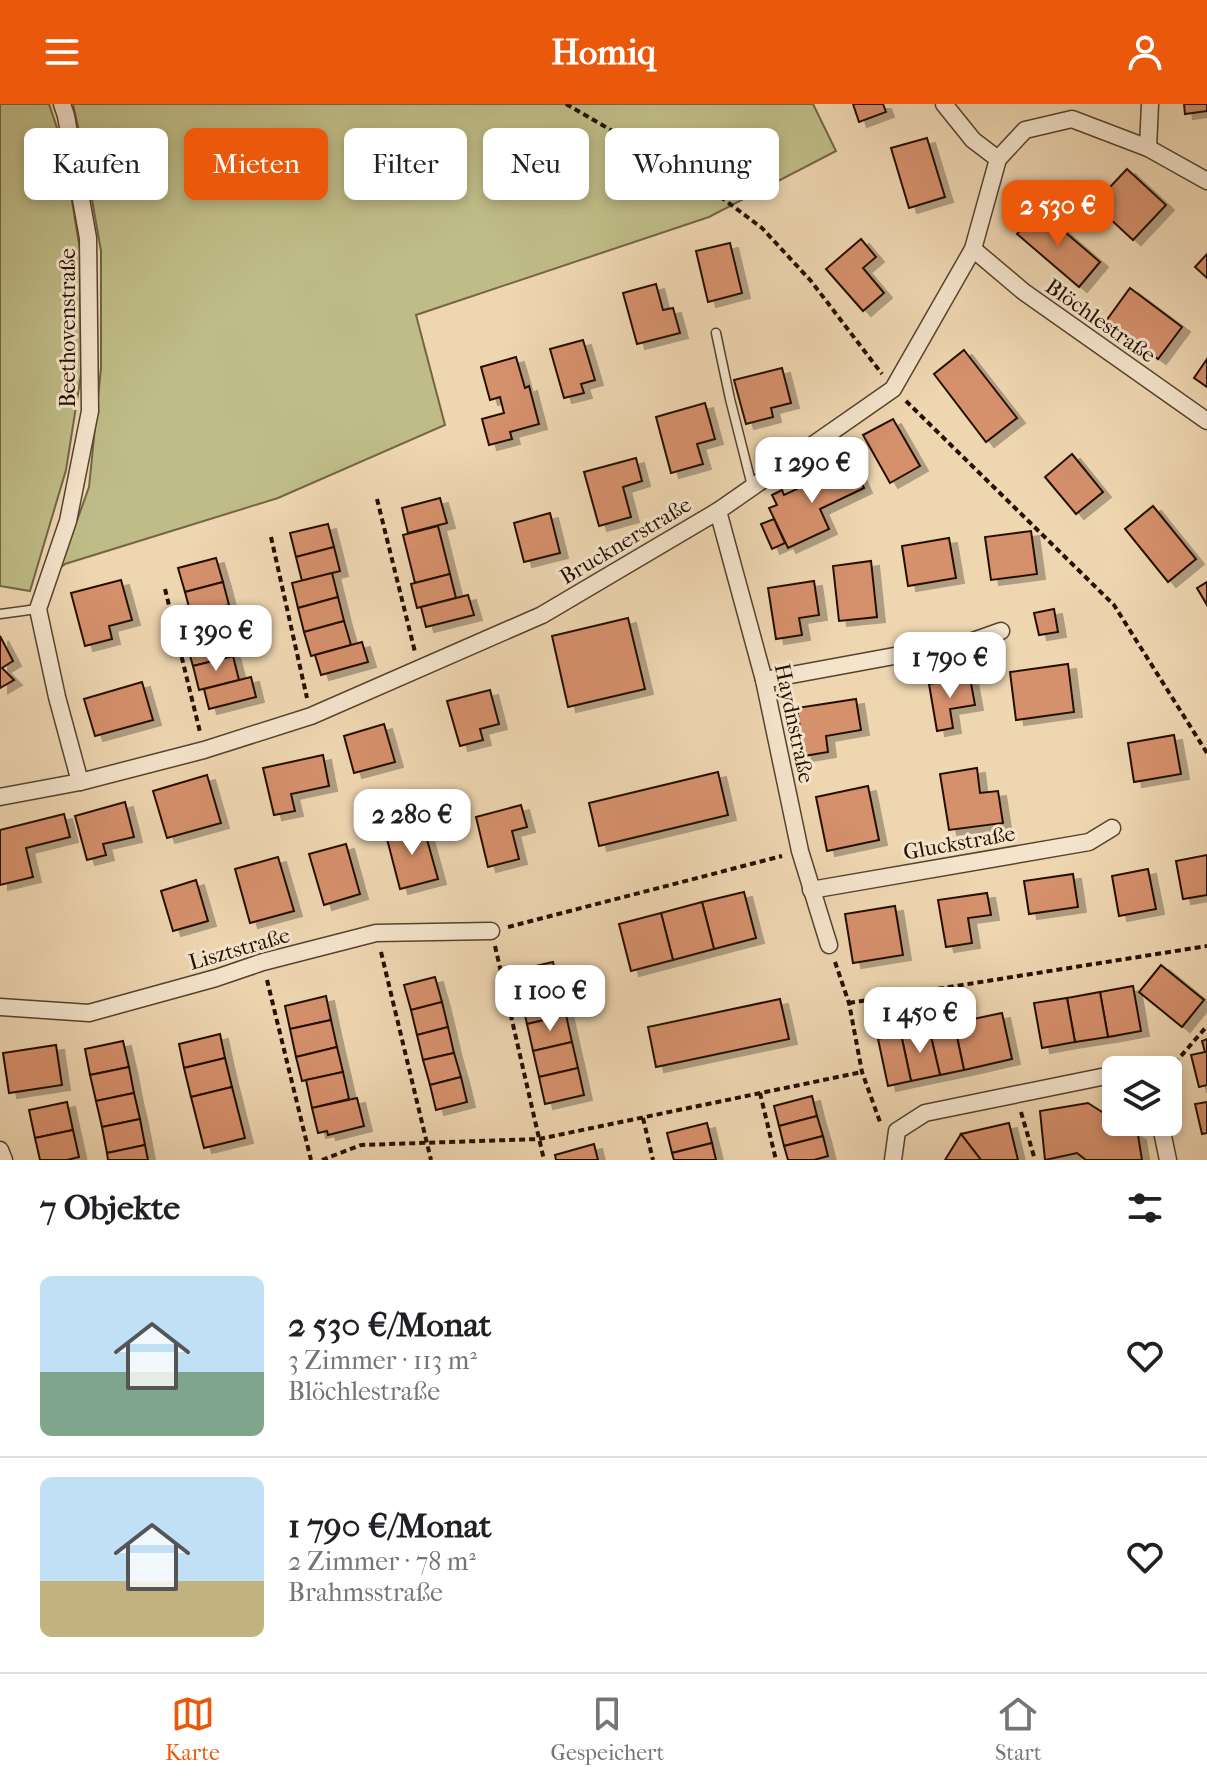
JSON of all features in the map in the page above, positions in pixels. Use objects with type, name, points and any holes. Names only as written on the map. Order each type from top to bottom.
[{"type":"street","name":"Beethovenstraße","points":[[38,609],[68,521],[90,411],[88,238],[62,104]]},
{"type":"street","points":[[944,104],[973,140],[998,159]]},
{"type":"street","points":[[1148,148],[1150,104]]},
{"type":"street","name":"Brucknerstraße","points":[[0,797],[80,782],[204,750],[311,716],[542,615],[718,511],[893,389],[973,249],[998,159],[1025,130],[1072,119],[1148,148],[1207,181]]},
{"type":"street","name":"Blöchlestraße","points":[[973,249],[1024,292],[1207,421]]},
{"type":"street","name":"Haydnstraße","points":[[718,511],[764,680],[800,851],[829,945]]},
{"type":"street","points":[[38,609],[80,782]]},
{"type":"street","points":[[764,680],[970,642],[1001,631]]},
{"type":"street","name":"Gluckstraße","points":[[811,890],[1089,842],[1112,828]]},
{"type":"street","name":"Lisztstraße","points":[[0,1007],[89,1013],[263,962],[376,933],[491,931]]},
{"type":"street","points":[[893,1160],[897,1131],[925,1113],[1102,1077]]},
{"type":"street","points":[[1163,1136],[1168,1160]]},
{"type":"street","points":[[0,1150],[4,1160]]},
{"type":"lane","points":[[716,333],[752,487]]},
{"type":"lane","points":[[0,614],[38,609]]},
{"type":"path","points":[[566,104],[702,183],[762,228],[811,281],[893,389],[1114,605],[1207,753]]},
{"type":"path","points":[[377,499],[420,669]]},
{"type":"path","points":[[271,537],[311,716]]},
{"type":"path","points":[[165,589],[204,750]]},
{"type":"path","points":[[544,1160],[491,931],[800,851]]},
{"type":"path","points":[[376,933],[431,1160]]},
{"type":"path","points":[[829,945],[849,1003],[862,1072],[879,1122],[897,1131]]},
{"type":"path","points":[[849,1003],[1207,946]]},
{"type":"path","points":[[263,962],[311,1160]]},
{"type":"path","points":[[1181,1056],[1207,1026]]},
{"type":"path","points":[[322,1160],[361,1145],[539,1139],[862,1072]]},
{"type":"path","points":[[760,1093],[776,1160]]},
{"type":"path","points":[[643,1118],[653,1160]]},
{"type":"path","points":[[1028,1133],[1035,1160]]},
{"type":"shaded area","points":[[0,104],[49,104],[57,128],[24,128],[24,200],[72,200],[80,250],[81,375],[66,470],[30,591],[0,586]]},
{"type":"shaded area","points":[[73,104],[813,104],[836,151],[779,181],[779,128],[605,128],[605,200],[742,200],[709,217],[416,315],[445,425],[278,498],[60,568],[89,487],[101,368],[101,251],[92,200],[168,200],[168,128],[78,128]]},
{"type":"building","points":[[853,104],[883,104],[886,112],[859,122]]},
{"type":"building","points":[[1184,104],[1207,104],[1207,111],[1185,114]]},
{"type":"building","points":[[927,138],[945,197],[909,208],[891,148]]},
{"type":"building","points":[[1127,169],[1166,205],[1133,240],[1094,204]]},
{"type":"building","points":[[1038,209],[1100,262],[1079,287],[1017,234]]},
{"type":"building","points":[[861,239],[876,257],[863,268],[884,293],[863,311],[826,269]]},
{"type":"building","points":[[730,243],[742,293],[708,302],[696,251]]},
{"type":"building","points":[[1207,254],[1207,278],[1195,267]]},
{"type":"building","points":[[656,284],[663,310],[673,308],[680,333],[637,344],[623,293]]},
{"type":"building","points":[[1130,288],[1182,327],[1158,359],[1106,321]]},
{"type":"building","points":[[583,340],[595,380],[581,384],[584,393],[564,398],[550,349]]},
{"type":"building","points":[[964,350],[1017,418],[986,442],[934,374]]},
{"type":"building","points":[[516,357],[525,388],[529,386],[539,424],[510,432],[512,439],[489,445],[482,419],[504,413],[500,397],[490,400],[481,367]]},
{"type":"building","points":[[1207,359],[1207,387],[1194,378]]},
{"type":"building","points":[[782,368],[791,403],[771,408],[773,417],[746,424],[734,380]]},
{"type":"building","points":[[705,403],[715,439],[697,444],[703,464],[671,473],[656,417]]},
{"type":"building","points":[[893,419],[920,466],[890,483],[863,435]]},
{"type":"building","points":[[1072,454],[1103,492],[1076,514],[1045,477]]},
{"type":"building","points":[[636,458],[642,481],[623,487],[631,517],[599,526],[584,472]]},
{"type":"building","points":[[853,463],[864,488],[820,509],[829,529],[788,548],[769,508],[777,505],[772,495],[782,490],[784,495]]},
{"type":"building","points":[[440,498],[447,523],[408,533],[402,508]]},
{"type":"building","points":[[1153,506],[1196,559],[1168,582],[1125,529]]},
{"type":"building","points":[[550,513],[560,553],[524,562],[514,523]]},
{"type":"building","points":[[774,519],[785,543],[772,549],[761,524]]},
{"type":"building","points":[[328,524],[334,547],[296,557],[290,533]]},
{"type":"building","points":[[438,526],[450,574],[415,583],[403,535]]},
{"type":"building","points":[[1031,531],[1037,574],[991,580],[985,537]]},
{"type":"building","points":[[949,538],[956,578],[908,586],[902,546]]},
{"type":"building","points":[[334,547],[340,571],[302,581],[296,557]]},
{"type":"building","points":[[216,558],[223,582],[185,592],[178,568]]},
{"type":"building","points":[[871,561],[877,617],[839,621],[833,566]]},
{"type":"building","points":[[332,573],[338,597],[298,608],[292,583]]},
{"type":"building","points":[[450,574],[456,598],[417,608],[411,584]]},
{"type":"building","points":[[121,580],[132,620],[109,626],[112,639],[85,646],[71,593]]},
{"type":"building","points":[[814,581],[819,615],[799,618],[802,635],[776,639],[768,588]]},
{"type":"building","points":[[223,582],[229,605],[191,615],[185,592]]},
{"type":"building","points":[[1207,582],[1207,605],[1197,588]]},
{"type":"building","points":[[468,595],[474,615],[426,627],[421,607]]},
{"type":"building","points":[[338,597],[344,621],[304,632],[298,608]]},
{"type":"building","points":[[220,607],[226,632],[186,642],[180,618]]},
{"type":"building","points":[[1054,609],[1058,632],[1039,635],[1034,613]]},
{"type":"building","points":[[628,618],[645,689],[568,707],[552,636]]},
{"type":"building","points":[[344,621],[351,645],[311,656],[304,632]]},
{"type":"building","points":[[226,632],[233,656],[193,666],[186,642]]},
{"type":"building","points":[[0,636],[13,661],[2,668],[14,680],[0,688]]},
{"type":"building","points":[[362,642],[368,662],[321,675],[315,655]]},
{"type":"building","points":[[233,656],[239,680],[199,690],[193,666]]},
{"type":"building","points":[[1068,664],[1074,712],[1016,720],[1010,672]]},
{"type":"building","points":[[251,677],[256,697],[209,709],[204,689]]},
{"type":"building","points":[[970,678],[975,705],[950,709],[953,728],[937,731],[929,684]]},
{"type":"building","points":[[142,682],[153,720],[95,736],[84,699]]},
{"type":"building","points":[[490,690],[499,724],[480,729],[483,740],[460,746],[447,701]]},
{"type":"building","points":[[856,699],[861,730],[826,736],[828,752],[804,756],[797,708]]},
{"type":"building","points":[[384,724],[395,762],[354,773],[344,736]]},
{"type":"building","points":[[1174,735],[1181,774],[1134,782],[1128,743]]},
{"type":"building","points":[[323,755],[329,786],[291,794],[295,811],[274,815],[263,768]]},
{"type":"building","points":[[977,768],[980,793],[998,791],[1003,823],[949,830],[940,774]]},
{"type":"building","points":[[718,772],[728,815],[599,846],[589,803]]},
{"type":"building","points":[[207,775],[221,823],[167,838],[153,791]]},
{"type":"building","points":[[868,786],[879,840],[827,851],[816,797]]},
{"type":"building","points":[[125,802],[134,837],[103,844],[106,855],[87,860],[75,816]]},
{"type":"building","points":[[521,805],[527,827],[512,831],[519,859],[488,867],[476,817]]},
{"type":"building","points":[[64,814],[70,837],[26,848],[33,877],[0,885],[0,830]]},
{"type":"building","points":[[423,825],[438,879],[400,889],[386,835]]},
{"type":"building","points":[[346,844],[360,894],[324,905],[309,854]]},
{"type":"building","points":[[1207,855],[1207,895],[1183,899],[1176,861]]},
{"type":"building","points":[[278,857],[294,911],[250,923],[235,869]]},
{"type":"building","points":[[1148,869],[1156,909],[1119,916],[1112,876]]},
{"type":"building","points":[[1073,874],[1078,907],[1029,914],[1024,881]]},
{"type":"building","points":[[196,880],[208,921],[173,931],[161,891]]},
{"type":"building","points":[[744,892],[756,938],[714,949],[702,902]]},
{"type":"building","points":[[987,893],[991,915],[968,918],[972,943],[946,947],[938,900]]},
{"type":"building","points":[[702,902],[714,949],[673,960],[661,913]]},
{"type":"building","points":[[895,906],[903,955],[853,963],[845,914]]},
{"type":"building","points":[[661,913],[673,960],[631,971],[619,924]]},
{"type":"building","points":[[553,962],[559,989],[521,998],[514,971]]},
{"type":"building","points":[[1161,965],[1204,1000],[1182,1027],[1139,992]]},
{"type":"building","points":[[435,977],[442,1002],[411,1010],[404,985]]},
{"type":"building","points":[[1133,986],[1141,1031],[1108,1037],[1100,992]]},
{"type":"building","points":[[559,989],[566,1015],[527,1024],[521,998]]},
{"type":"building","points":[[1100,992],[1108,1037],[1075,1042],[1067,998]]},
{"type":"building","points":[[326,996],[331,1020],[290,1029],[285,1006]]},
{"type":"building","points":[[1067,998],[1075,1042],[1042,1048],[1034,1003]]},
{"type":"building","points":[[780,999],[789,1039],[656,1067],[648,1027]]},
{"type":"building","points":[[442,1002],[448,1027],[417,1035],[411,1010]]},
{"type":"building","points":[[1002,1013],[1012,1059],[964,1070],[954,1023]]},
{"type":"building","points":[[566,1015],[572,1042],[533,1051],[527,1024]]},
{"type":"building","points":[[331,1020],[337,1047],[296,1057],[290,1029]]},
{"type":"building","points":[[954,1023],[964,1070],[940,1075],[929,1028]]},
{"type":"building","points":[[448,1027],[454,1053],[423,1060],[417,1035]]},
{"type":"building","points":[[929,1028],[940,1075],[911,1081],[901,1034]]},
{"type":"building","points":[[220,1034],[225,1058],[184,1068],[179,1044]]},
{"type":"building","points":[[901,1034],[911,1081],[888,1086],[878,1039]]},
{"type":"building","points":[[1207,1039],[1207,1085],[1199,1087],[1191,1055],[1205,1052],[1202,1041]]},
{"type":"building","points":[[123,1041],[129,1067],[90,1075],[85,1049]]},
{"type":"building","points":[[572,1042],[578,1068],[539,1077],[533,1051]]},
{"type":"building","points":[[56,1045],[62,1085],[9,1093],[3,1053]]},
{"type":"building","points":[[337,1047],[343,1072],[302,1081],[296,1057]]},
{"type":"building","points":[[454,1053],[461,1077],[430,1085],[423,1060]]},
{"type":"building","points":[[225,1058],[232,1087],[191,1097],[184,1068]]},
{"type":"building","points":[[129,1067],[134,1093],[96,1101],[90,1075]]},
{"type":"building","points":[[578,1068],[584,1095],[545,1104],[539,1077]]},
{"type":"building","points":[[343,1072],[349,1099],[312,1108],[306,1080]]},
{"type":"building","points":[[461,1077],[467,1102],[436,1110],[430,1085]]},
{"type":"building","points":[[232,1087],[245,1138],[204,1148],[191,1097]]},
{"type":"building","points":[[134,1093],[140,1119],[102,1127],[96,1101]]},
{"type":"building","points":[[812,1096],[817,1116],[779,1126],[774,1106]]},
{"type":"building","points":[[357,1098],[364,1126],[328,1135],[327,1131],[318,1133],[312,1108]]},
{"type":"building","points":[[67,1102],[73,1130],[35,1138],[29,1110]]},
{"type":"building","points":[[1207,1102],[1207,1133],[1202,1134],[1195,1104]]},
{"type":"building","points":[[1088,1103],[1102,1112],[1102,1136],[1138,1136],[1142,1160],[1086,1160],[1077,1153],[1045,1160],[1040,1111]]},
{"type":"building","points":[[817,1116],[823,1136],[784,1146],[779,1126]]},
{"type":"building","points":[[140,1119],[145,1145],[107,1153],[102,1127]]},
{"type":"building","points":[[707,1123],[712,1143],[672,1153],[667,1133]]},
{"type":"building","points":[[1009,1123],[1018,1160],[981,1160],[961,1134]]},
{"type":"building","points":[[73,1130],[79,1157],[40,1160],[35,1138]]},
{"type":"building","points":[[961,1134],[981,1160],[945,1160]]},
{"type":"building","points":[[823,1136],[828,1156],[814,1160],[788,1160],[784,1146]]},
{"type":"building","points":[[712,1143],[716,1160],[674,1160],[672,1153]]},
{"type":"building","points":[[594,1144],[598,1160],[556,1160],[555,1155]]},
{"type":"building","points":[[145,1145],[148,1160],[108,1160],[107,1153]]}]
